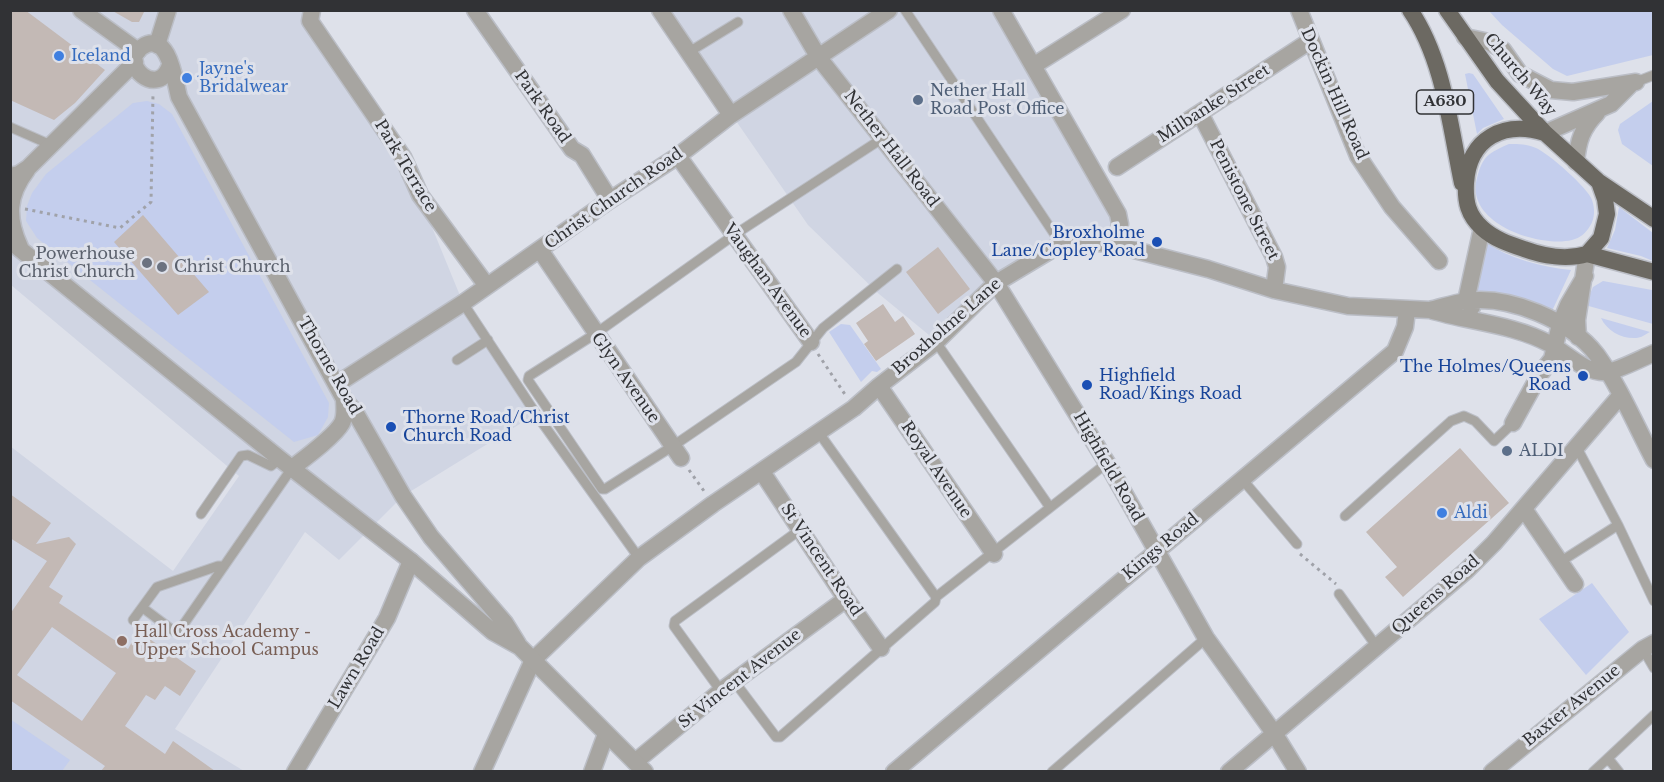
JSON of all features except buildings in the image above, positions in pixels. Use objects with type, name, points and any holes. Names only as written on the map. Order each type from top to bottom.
[{"type":"highway","name":"A630","points":[[1410,10],[1429,46],[1440,76],[1465,199]]},
{"type":"highway","name":"Church Way","points":[[1447,10],[1497,81],[1545,133]]},
{"type":"highway","points":[[1653,219],[1599,182],[1545,133],[1520,128],[1503,131],[1477,146],[1470,160],[1465,199],[1467,207],[1482,228],[1505,243],[1553,256],[1587,254],[1653,272]]},
{"type":"highway","points":[[1587,254],[1601,238],[1607,214],[1599,182]]},
{"type":"street","points":[[15,244],[11,206],[17,183],[28,168],[51,145],[137,56],[148,45],[158,45],[168,53],[170,64],[165,75],[154,80],[148,79],[138,72],[137,56],[81,10]]},
{"type":"street","points":[[158,45],[168,10]]},
{"type":"street","name":"Park Road","points":[[475,10],[572,149],[582,155],[610,200]]},
{"type":"street","points":[[660,10],[731,115]]},
{"type":"street","name":"Nether Hall Road","points":[[791,10],[819,58],[996,283]]},
{"type":"street","name":"Christ Church Road","points":[[340,391],[610,200],[678,156],[731,115],[889,10]]},
{"type":"street","points":[[1001,10],[1118,214],[1120,224],[1115,245]]},
{"type":"street","points":[[1033,66],[1122,10]]},
{"type":"street","name":"Dockin Hill Road","points":[[1299,10],[1358,156],[1392,207],[1439,261]]},
{"type":"street","name":"Park Terrace","points":[[311,12],[309,21],[403,158],[420,195],[487,286]]},
{"type":"street","points":[[1465,37],[1489,42],[1503,50],[1520,74],[1551,90],[1573,92],[1634,83]]},
{"type":"street","name":"Milbanke Street","points":[[1117,167],[1310,41]]},
{"type":"street","name":"Thorne Road","points":[[170,64],[179,97],[340,391],[355,412],[403,496],[431,537],[505,624],[520,647],[640,767]]},
{"type":"street","points":[[1545,133],[1600,110],[1616,101],[1634,83]]},
{"type":"street","points":[[1576,162],[1581,132],[1600,110]]},
{"type":"street","name":"Penistone Street","points":[[1200,113],[1274,257],[1277,267],[1274,290]]},
{"type":"street","name":"Vaughan Avenue","points":[[678,156],[811,342]]},
{"type":"street","points":[[10,176],[19,174],[28,168]]},
{"type":"street","points":[[1466,301],[1482,228]]},
{"type":"street","name":"Broxholme Lane","points":[[533,660],[639,558],[713,504],[854,408],[936,342],[996,283],[1061,244],[1084,241],[1115,245],[1208,269],[1274,290],[1348,306],[1430,310]]},
{"type":"street","name":"Thorne Road","points":[[15,244],[411,561],[493,632],[520,647]]},
{"type":"street","name":"Glyn Avenue","points":[[540,250],[677,452]]},
{"type":"street","points":[[1578,337],[1577,320],[1587,254]]},
{"type":"street","points":[[1513,423],[1540,374],[1552,359],[1552,345],[1557,322],[1585,276]]},
{"type":"street","name":"Highfield Road","points":[[996,283],[1107,463],[1206,638],[1274,733],[1298,771]]},
{"type":"street","points":[[1466,301],[1497,325]]},
{"type":"street","points":[[1430,310],[1466,301],[1499,302],[1557,322],[1578,337],[1598,357],[1621,395],[1653,460]]},
{"type":"street","name":"Kings Road","points":[[894,771],[1395,351],[1406,327],[1407,310]]},
{"type":"street","points":[[1430,310],[1524,333],[1552,345],[1592,370],[1607,372],[1653,353]]},
{"type":"street","name":"Royal Avenue","points":[[879,386],[994,554]]},
{"type":"street","points":[[286,463],[335,431],[343,422],[345,412],[340,391]]},
{"type":"street","name":"Queens Road","points":[[1228,771],[1466,571],[1524,509],[1621,395]]},
{"type":"street","name":"St Vincent Road","points":[[762,472],[881,648]]},
{"type":"street","points":[[1524,509],[1575,584]]},
{"type":"street","name":"Lawn Road","points":[[295,771],[387,618],[411,561]]},
{"type":"street","name":"St Vincent Avenue","points":[[640,767],[727,686],[846,599]]},
{"type":"street","name":"Baxter Avenue","points":[[1492,771],[1648,646]]},
{"type":"street","points":[[482,771],[533,660]]},
{"type":"street","points":[[592,771],[606,734]]},
{"type":"lane","points":[[905,10],[1061,244]]},
{"type":"lane","points":[[689,52],[738,22]]},
{"type":"lane","points":[[1634,83],[1653,75]]},
{"type":"lane","points":[[10,127],[51,145]]},
{"type":"lane","points":[[883,138],[734,235],[595,334],[530,376],[528,380],[602,489],[605,489],[677,452],[796,362],[823,328],[897,269]]},
{"type":"lane","points":[[463,303],[536,414],[639,558]]},
{"type":"lane","points":[[457,360],[488,340]]},
{"type":"lane","points":[[936,342],[1049,507]]},
{"type":"lane","points":[[1345,516],[1451,421],[1464,416],[1476,421],[1494,441],[1513,423]]},
{"type":"lane","points":[[819,433],[936,597]]},
{"type":"lane","points":[[1576,446],[1618,525],[1653,601]]},
{"type":"lane","points":[[201,514],[241,456],[249,455],[271,466],[286,463]]},
{"type":"lane","points":[[143,608],[175,632],[179,631],[224,566],[286,463]]},
{"type":"lane","points":[[801,529],[675,621],[674,626],[776,737],[780,737],[935,602],[936,597],[994,554],[1049,507],[1107,463]]},
{"type":"lane","points":[[1242,479],[1297,544]]},
{"type":"lane","points":[[1560,562],[1618,525]]},
{"type":"lane","points":[[133,620],[157,586],[224,566]]},
{"type":"lane","points":[[1339,594],[1377,646]]},
{"type":"lane","points":[[1052,771],[1206,638]]},
{"type":"lane","points":[[1648,646],[1653,668]]},
{"type":"lane","points":[[1593,771],[1653,715]]},
{"type":"lane","points":[[1606,760],[1619,771]]},
{"type":"path","points":[[11,206],[120,228],[151,202],[154,80]]},
{"type":"path","name":"Vaughan Avenue","points":[[811,342],[854,408]]},
{"type":"path","points":[[677,452],[713,504]]},
{"type":"path","points":[[1297,544],[1299,553],[1306,561],[1323,572],[1340,588],[1339,594]]},
{"type":"shaded area","points":[[11,11],[312,11],[411,176],[463,303],[536,414],[403,496],[339,560],[305,532],[175,729],[244,771],[11,771],[10,446],[173,571],[239,476],[11,285]]},
{"type":"shaded area","points":[[660,11],[1001,11],[1118,214],[1115,245],[1061,244],[996,283],[929,335],[879,294],[808,225]]},
{"type":"shaded area","points":[[1489,11],[1653,11],[1653,55],[1567,76],[1553,69]]},
{"type":"shaded area","points":[[1465,74],[1473,74],[1504,119],[1483,128],[1477,134]]},
{"type":"shaded area","points":[[147,101],[159,104],[172,114],[329,403],[328,417],[318,435],[294,442],[37,238],[26,221],[27,206],[32,193],[46,174],[133,103]]},
{"type":"shaded area","points":[[1653,101],[1653,166],[1622,144],[1618,130],[1620,124]]},
{"type":"shaded area","points":[[1509,144],[1520,144],[1542,151],[1567,171],[1583,188],[1593,203],[1594,210],[1592,223],[1587,231],[1572,240],[1541,240],[1507,229],[1493,220],[1482,208],[1476,194],[1477,178],[1482,164],[1492,153]]},
{"type":"shaded area","points":[[1619,207],[1653,233],[1653,261],[1607,248],[1615,230]]},
{"type":"shaded area","points":[[1485,242],[1526,261],[1571,270],[1552,311],[1520,299],[1477,291]]},
{"type":"shaded area","points":[[1603,281],[1652,290],[1653,324],[1585,305],[1593,287]]},
{"type":"shaded area","points":[[1601,318],[1650,332],[1638,338],[1625,337],[1611,330]]},
{"type":"shaded area","points":[[841,324],[850,325],[881,369],[877,372],[872,371],[861,382],[829,332]]},
{"type":"shaded area","points":[[1592,583],[1629,632],[1586,675],[1539,619]]},
{"type":"shaded area","points":[[10,719],[70,760],[62,771],[11,771]]},
{"type":"place","name":"Iceland","points":[[59,56]]},
{"type":"place","name":"Jayne's Bridalwear","points":[[187,78]]},
{"type":"place","name":"Nether Hall Road Post Office","points":[[918,100]]},
{"type":"place","name":"Broxholme Lane/Copley Road","points":[[1157,242]]},
{"type":"place","name":"Powerhouse Christ Church","points":[[147,263]]},
{"type":"place","name":"Christ Church","points":[[162,267]]},
{"type":"place","name":"The Holmes/Queens Road","points":[[1583,376]]},
{"type":"place","name":"Highfield Road/Kings Road","points":[[1087,385]]},
{"type":"place","name":"Thorne Road/Christ Church Road","points":[[391,427]]},
{"type":"place","name":"ALDI","points":[[1507,451]]},
{"type":"place","name":"Aldi","points":[[1442,513]]},
{"type":"place","name":"Hall Cross Academy - Upper School Campus","points":[[122,641]]}]
